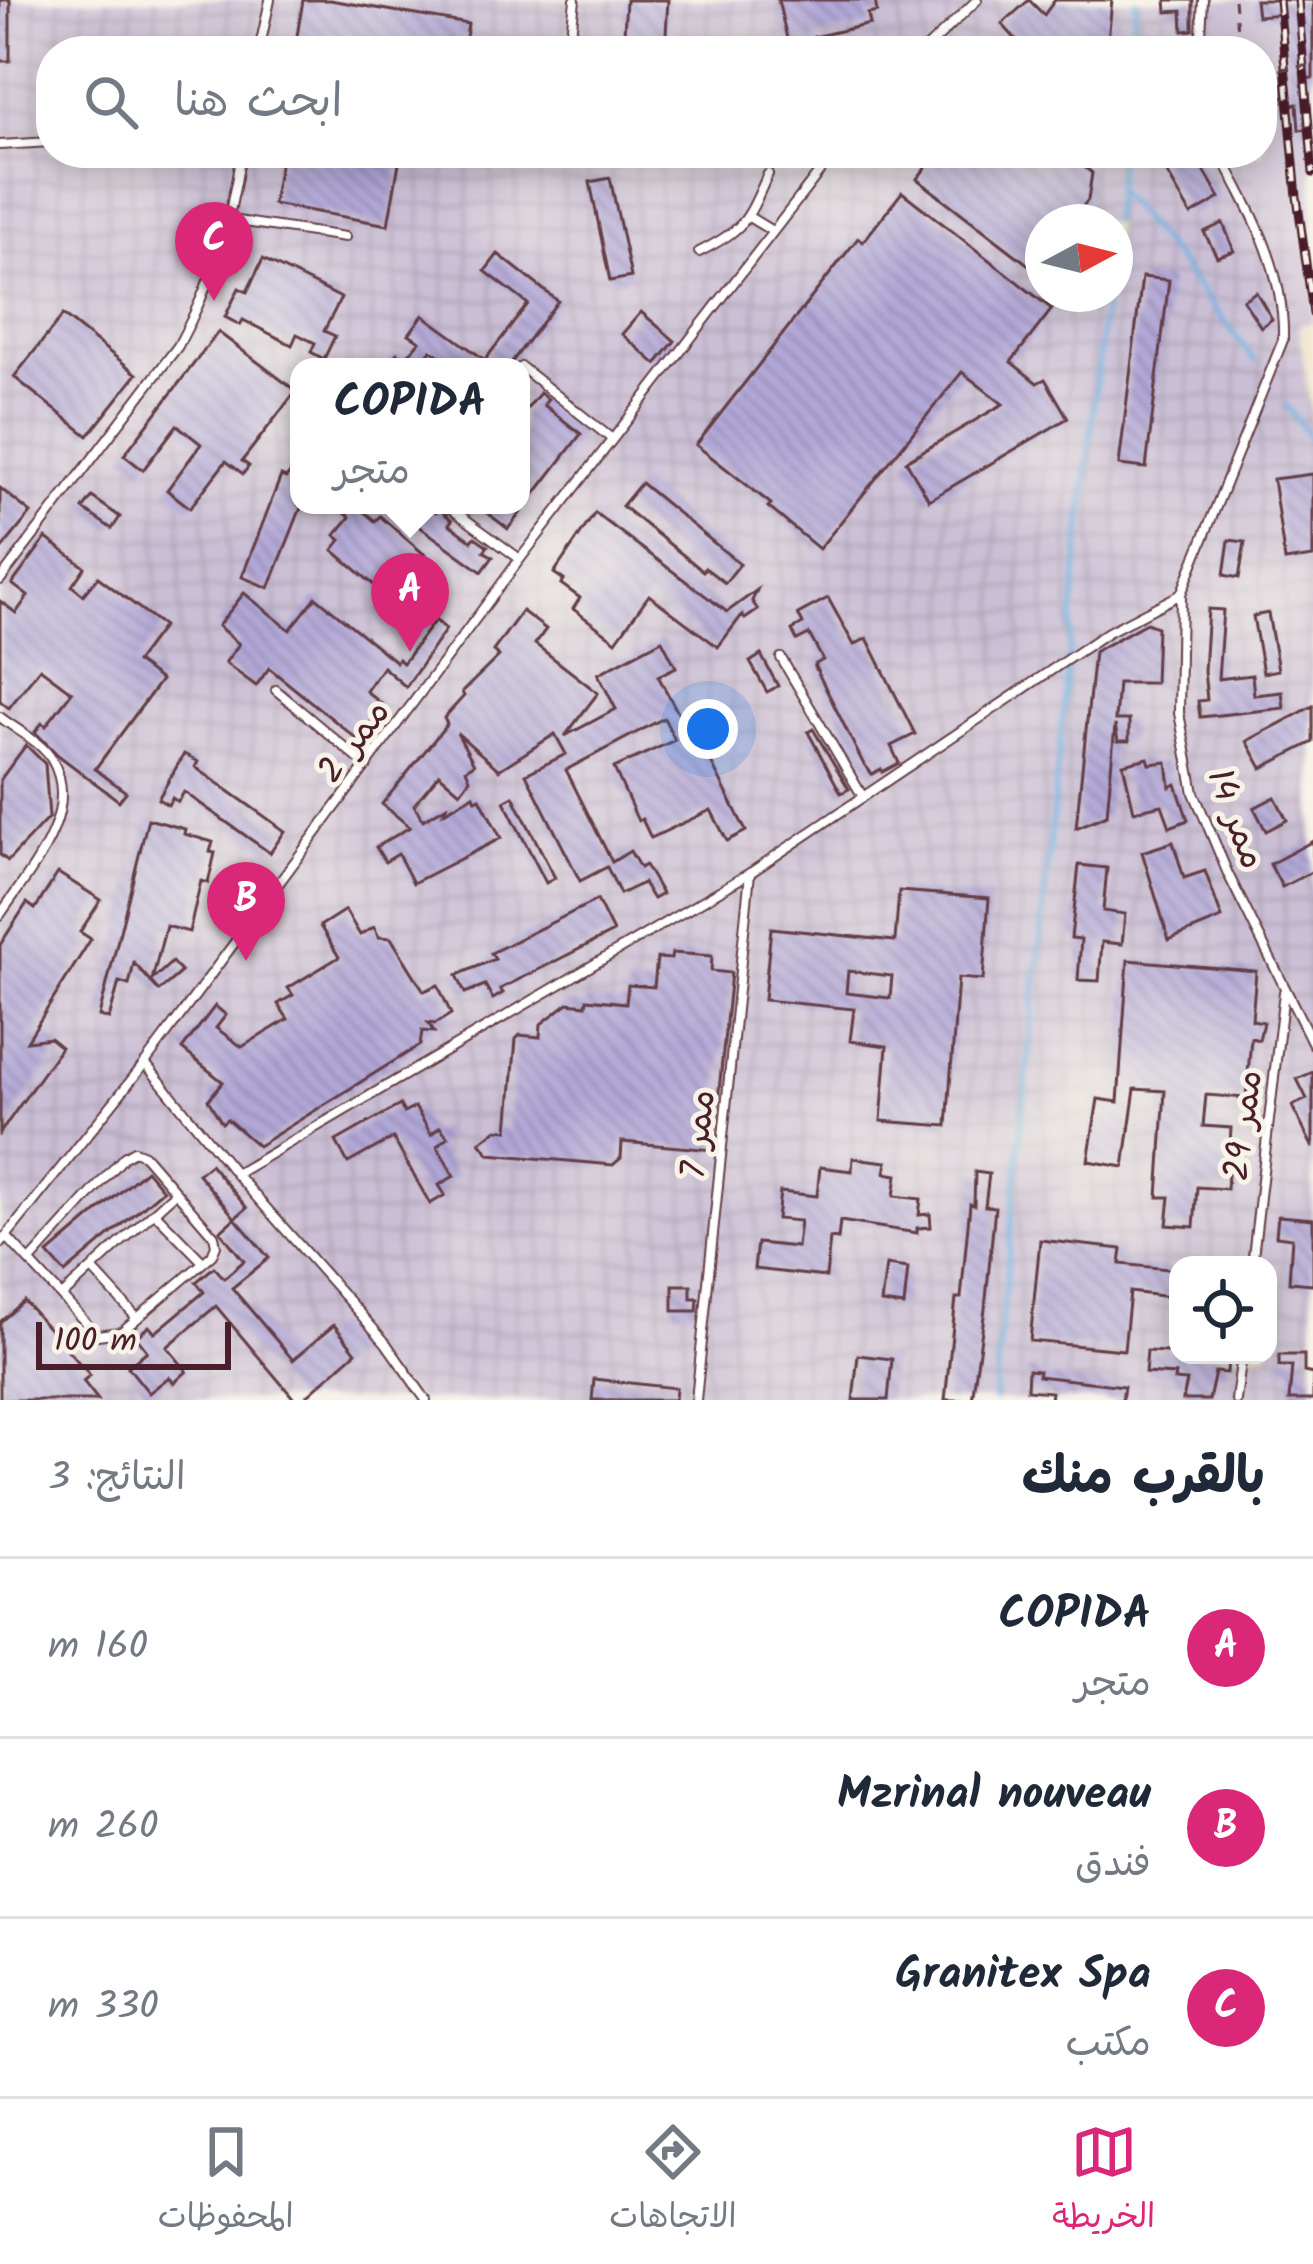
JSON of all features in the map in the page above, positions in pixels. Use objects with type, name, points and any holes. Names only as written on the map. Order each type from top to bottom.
[{"type":"lane","points":[[262,36],[270,0]]},
{"type":"lane","points":[[570,36],[574,0]]},
{"type":"lane","points":[[940,36],[977,0]]},
{"type":"lane","points":[[1201,36],[1203,0]]},
{"type":"lane","points":[[0,145],[36,143]]},
{"type":"lane","points":[[0,580],[178,346],[200,305],[231,220],[239,168]]},
{"type":"lane","name":"ممر 2","points":[[3,1240],[145,1063],[520,559],[823,168]]},
{"type":"lane","points":[[236,1174],[750,873],[1108,632],[1181,594],[1283,340],[1284,304],[1274,266],[1228,168]]},
{"type":"lane","points":[[699,252],[735,234],[748,218],[768,174]]},
{"type":"lane","points":[[748,218],[772,230]]},
{"type":"lane","points":[[231,220],[345,237]]},
{"type":"lane","points":[[530,375],[612,440]]},
{"type":"lane","points":[[458,514],[520,559]]},
{"type":"lane","name":"ممر 14","points":[[1181,594],[1179,713],[1194,793],[1313,1044]]},
{"type":"lane","points":[[781,658],[863,797]]},
{"type":"lane","points":[[275,690],[367,766]]},
{"type":"lane","points":[[0,717],[52,757],[61,788],[59,820],[0,915]]},
{"type":"lane","name":"ممر 7","points":[[696,1400],[750,873]]},
{"type":"lane","name":"ممر 29","points":[[1253,1256],[1284,991]]},
{"type":"lane","points":[[145,1063],[385,1342],[426,1400]]},
{"type":"lane","points":[[3,1240],[98,1335],[121,1332],[212,1255],[214,1236],[144,1154],[134,1151],[30,1262]]},
{"type":"lane","points":[[62,1296],[176,1192]]},
{"type":"lane","points":[[154,1212],[203,1262]]},
{"type":"lane","points":[[92,1269],[137,1318]]},
{"type":"lane","points":[[1236,1400],[1241,1364]]},
{"type":"path","points":[[1234,0],[1238,36]]},
{"type":"path","points":[[1277,69],[1313,65]]},
{"type":"shaded area","points":[[0,0],[1221,0],[1219,36],[36,36],[36,168],[1247,168],[1290,220],[1300,266],[1299,325],[1313,435],[1313,1400],[0,1400]]},
{"type":"shaded area","points":[[1221,0],[1313,0],[1313,322],[1299,324],[1299,266],[1290,220],[1247,168],[1277,168],[1277,36],[1219,36]]},
{"type":"building","points":[[0,0],[10,0],[10,61],[0,61]]},
{"type":"building","points":[[303,0],[330,0],[468,24],[466,36],[297,36]]},
{"type":"building","points":[[626,0],[668,0],[666,36],[624,36]]},
{"type":"building","points":[[778,0],[875,0],[877,12],[868,14],[870,24],[818,36],[786,36]]},
{"type":"building","points":[[1029,0],[1044,15],[1055,0],[1112,0],[1108,36],[1013,36],[1002,24]]},
{"type":"building","points":[[1166,0],[1193,0],[1193,30],[1183,31],[1182,11],[1167,12]]},
{"type":"building","points":[[1255,0],[1313,0],[1313,78],[1304,79],[1309,129],[1299,130],[1297,104],[1292,105],[1282,14],[1257,16]]},
{"type":"building","points":[[279,168],[398,168],[388,225],[273,204]]},
{"type":"building","points":[[925,168],[1086,168],[1092,173],[1085,204],[1025,204],[1025,262],[917,179]]},
{"type":"building","points":[[1164,168],[1203,168],[1220,198],[1191,215]]},
{"type":"building","points":[[610,178],[631,277],[610,281],[590,182]]},
{"type":"building","points":[[902,192],[1025,288],[1025,312],[1050,312],[1011,362],[1037,383],[1045,379],[1068,418],[929,500],[906,461],[1003,404],[962,372],[819,549],[696,445],[858,238],[863,242]]},
{"type":"building","points":[[1223,223],[1234,251],[1217,257],[1204,232]]},
{"type":"building","points":[[498,254],[558,301],[515,358],[487,358],[528,304],[485,271]]},
{"type":"building","points":[[263,259],[341,298],[324,331],[335,336],[324,358],[311,352],[315,343],[297,334],[292,345],[243,320],[240,325],[225,317],[239,288],[247,292]]},
{"type":"building","points":[[1142,277],[1169,280],[1146,468],[1119,465]]},
{"type":"building","points":[[1256,292],[1272,319],[1261,327],[1243,300]]},
{"type":"building","points":[[641,312],[675,341],[656,364],[622,334]]},
{"type":"building","points":[[63,315],[137,374],[88,436],[14,377]]},
{"type":"building","points":[[423,315],[482,358],[443,358],[431,350],[424,358],[406,358],[420,341],[409,334]]},
{"type":"building","points":[[218,332],[290,386],[290,399],[242,461],[249,466],[243,474],[226,461],[190,508],[167,490],[201,444],[177,425],[143,470],[124,455]]},
{"type":"building","points":[[540,393],[548,399],[544,405],[581,434],[530,500],[530,405]]},
{"type":"building","points":[[290,473],[290,514],[298,514],[269,588],[242,577],[281,476]]},
{"type":"building","points":[[1313,474],[1313,557],[1285,561],[1273,479]]},
{"type":"building","points":[[641,483],[740,564],[725,583],[622,506]]},
{"type":"building","points":[[0,488],[31,513],[0,551]]},
{"type":"building","points":[[92,497],[120,517],[112,529],[83,509]]},
{"type":"building","points":[[595,513],[727,612],[757,590],[752,601],[758,610],[745,619],[742,615],[718,647],[649,595],[616,641],[573,609],[580,598],[554,573]]},
{"type":"building","points":[[346,514],[367,514],[375,521],[380,516],[432,561],[396,604],[333,550],[341,540],[335,535],[350,517]]},
{"type":"building","points":[[417,514],[445,514],[452,520],[449,524],[488,546],[484,551],[493,557],[482,572],[412,521]]},
{"type":"building","points":[[489,514],[520,514],[508,529]]},
{"type":"building","points":[[46,538],[85,567],[72,586],[83,595],[98,577],[163,626],[136,662],[161,680],[95,769],[126,792],[119,801],[35,732],[42,723],[46,726],[72,692],[40,668],[9,708],[0,701],[0,601],[16,613],[28,596],[12,584]]},
{"type":"building","points":[[1229,540],[1245,542],[1239,578],[1224,575]]},
{"type":"building","points":[[244,593],[290,630],[316,597],[396,662],[403,663],[435,620],[446,629],[406,687],[383,667],[366,691],[384,706],[357,739],[269,668],[256,686],[225,663],[239,644],[218,626]]},
{"type":"building","points":[[828,598],[854,645],[867,638],[915,734],[891,746],[899,763],[882,772],[872,774],[863,763],[814,665],[823,660],[809,634],[797,640],[792,630],[803,624],[798,614]]},
{"type":"building","points":[[1208,609],[1223,610],[1218,679],[1252,675],[1254,695],[1282,692],[1284,708],[1200,717],[1198,701],[1207,700]]},
{"type":"building","points":[[522,611],[546,629],[535,644],[598,693],[565,736],[616,709],[598,674],[662,640],[676,667],[658,676],[685,726],[691,723],[746,831],[727,841],[711,810],[651,838],[642,819],[638,821],[614,768],[675,740],[664,718],[566,770],[612,862],[630,851],[640,868],[645,865],[662,894],[653,899],[643,883],[620,894],[607,867],[580,881],[526,774],[566,754],[555,734],[499,770],[457,733],[474,764],[466,769],[470,779],[460,792],[439,774],[414,805],[423,820],[474,795],[501,838],[413,883],[398,854],[385,862],[376,847],[410,827],[382,804],[447,724],[444,718],[464,696],[462,692],[499,656],[493,651]]},
{"type":"building","points":[[1268,613],[1278,670],[1263,673],[1253,616]]},
{"type":"building","points":[[1146,623],[1157,627],[1155,683],[1118,683],[1115,720],[1129,720],[1129,741],[1118,741],[1115,725],[1107,815],[1076,828],[1094,652]]},
{"type":"building","points":[[761,655],[778,686],[767,692],[750,662]]},
{"type":"building","points":[[1313,706],[1313,742],[1262,768],[1247,741]]},
{"type":"building","points":[[813,729],[849,789],[841,793],[808,732]]},
{"type":"building","points":[[26,745],[45,764],[49,817],[8,861],[0,855],[0,780]]},
{"type":"building","points":[[184,754],[198,762],[195,767],[285,831],[270,853],[184,792],[178,802],[172,798],[168,805],[158,799]]},
{"type":"building","points":[[1148,758],[1150,764],[1167,762],[1170,787],[1176,784],[1188,820],[1170,827],[1162,805],[1134,811],[1123,764]]},
{"type":"building","points":[[513,796],[555,878],[546,883],[504,801]]},
{"type":"building","points":[[1275,797],[1287,820],[1266,831],[1254,808]]},
{"type":"building","points":[[148,819],[213,842],[210,852],[215,853],[208,883],[201,881],[189,932],[166,926],[152,980],[172,962],[181,972],[159,991],[134,963],[129,985],[119,982],[109,1019],[99,1016]]},
{"type":"building","points":[[1313,841],[1313,871],[1282,887],[1270,864]]},
{"type":"building","points":[[1173,842],[1184,878],[1205,871],[1222,918],[1169,940],[1142,852]]},
{"type":"building","points":[[1079,865],[1107,868],[1103,911],[1125,914],[1122,944],[1102,942],[1099,981],[1078,980],[1081,939],[1071,938]]},
{"type":"building","points":[[58,873],[101,900],[80,932],[91,939],[27,1041],[50,1038],[61,1047],[0,1133],[0,945],[27,903],[35,909]]},
{"type":"building","points":[[899,891],[989,898],[983,980],[958,978],[947,1126],[881,1121],[887,1046],[850,1041],[854,1009],[764,1000],[771,928],[895,941]],"holes":[[[848,971],[892,976],[890,998],[846,993]]]},
{"type":"building","points":[[597,900],[613,932],[500,989],[503,993],[493,999],[485,985],[465,993],[457,975],[495,959],[491,953]]},
{"type":"building","points":[[345,910],[360,935],[374,927],[379,937],[391,938],[424,991],[438,985],[451,1014],[428,1023],[434,1032],[422,1031],[420,1045],[258,1146],[227,1119],[222,1123],[208,1100],[223,1082],[182,1049],[215,1006],[226,1015],[216,1028],[242,1047],[288,1019],[278,1004],[293,995],[288,988],[339,957],[320,926]]},
{"type":"building","points":[[672,953],[712,956],[711,971],[731,973],[713,1150],[622,1142],[621,1158],[613,1165],[489,1154],[480,1142],[497,1129],[508,1130],[516,1039],[520,1035],[540,1037],[541,1024],[568,1003],[586,1005],[587,999],[626,1003],[628,985],[654,987],[657,958],[671,959]]},
{"type":"building","points":[[1128,960],[1256,971],[1252,1020],[1263,1022],[1259,1040],[1251,1038],[1246,1098],[1206,1095],[1203,1126],[1231,1128],[1227,1189],[1197,1187],[1194,1227],[1167,1225],[1170,1197],[1158,1197],[1165,1091],[1135,1089],[1124,1167],[1088,1161],[1098,1099],[1118,1102]]},
{"type":"building","points":[[1313,1072],[1313,1148],[1292,1106],[1307,1099],[1297,1079]]},
{"type":"building","points":[[400,1105],[404,1113],[415,1107],[431,1134],[440,1127],[448,1137],[437,1146],[454,1176],[439,1185],[445,1195],[430,1204],[393,1138],[348,1163],[336,1141]]},
{"type":"building","points":[[853,1158],[887,1162],[885,1173],[897,1175],[894,1196],[921,1199],[919,1215],[930,1214],[931,1227],[917,1228],[917,1233],[840,1221],[838,1239],[830,1238],[826,1277],[754,1269],[757,1243],[797,1247],[800,1221],[777,1219],[780,1192],[817,1196],[820,1167],[852,1171]]},
{"type":"building","points":[[210,1164],[247,1208],[235,1218],[198,1174]]},
{"type":"building","points":[[146,1170],[163,1190],[65,1273],[48,1254]]},
{"type":"building","points":[[975,1172],[989,1174],[985,1206],[995,1207],[985,1309],[972,1400],[945,1400],[956,1298],[961,1298],[970,1204],[974,1205]]},
{"type":"building","points":[[1278,1216],[1313,1219],[1313,1284],[1289,1282],[1292,1238],[1276,1236]]},
{"type":"building","points":[[235,1218],[269,1258],[232,1288],[293,1360],[334,1325],[356,1352],[302,1400],[295,1400],[216,1306],[167,1347],[187,1371],[174,1383],[169,1377],[149,1393],[128,1367],[147,1351],[136,1337],[149,1326],[155,1333],[204,1292],[196,1282],[214,1267],[224,1278],[244,1261],[220,1231]]},
{"type":"building","points":[[1040,1240],[1122,1249],[1120,1264],[1169,1269],[1169,1297],[1130,1292],[1124,1350],[1030,1341]]},
{"type":"building","points":[[886,1265],[908,1268],[904,1306],[881,1303]]},
{"type":"building","points":[[673,1285],[691,1285],[691,1298],[698,1298],[697,1311],[673,1311]]},
{"type":"building","points":[[24,1301],[90,1375],[83,1381],[98,1400],[0,1400],[0,1322]]},
{"type":"building","points":[[1147,1351],[1169,1352],[1169,1364],[1228,1364],[1227,1373],[1215,1372],[1209,1400],[1183,1400],[1187,1381],[1174,1380],[1175,1375],[1145,1373]]},
{"type":"building","points":[[858,1355],[892,1359],[888,1400],[853,1400]]},
{"type":"building","points":[[1279,1355],[1304,1355],[1304,1372],[1313,1374],[1313,1400],[1289,1400],[1292,1366],[1279,1366]]},
{"type":"building","points":[[1028,1370],[1039,1371],[1038,1376],[1124,1386],[1122,1400],[1050,1400],[1051,1392],[1027,1390]]},
{"type":"building","points":[[594,1379],[676,1388],[675,1400],[592,1400]]},
{"type":"waterway","points":[[1132,36],[1136,0]]},
{"type":"waterway","points":[[1114,204],[1118,168]]},
{"type":"waterway","points":[[1116,190],[1255,361]]},
{"type":"waterway","points":[[994,1400],[1103,312]]},
{"type":"waterway","points":[[1286,405],[1313,442]]},
{"type":"railway","points":[[1279,0],[1313,314]]},
{"type":"railway","points":[[1298,0],[1313,173]]},
{"type":"place","name":"Granitex Spa","points":[[214,301]]},
{"type":"place","name":"COPIDA","points":[[410,652]]},
{"type":"place","name":"Mzrinal nouveau","points":[[246,961]]}]
